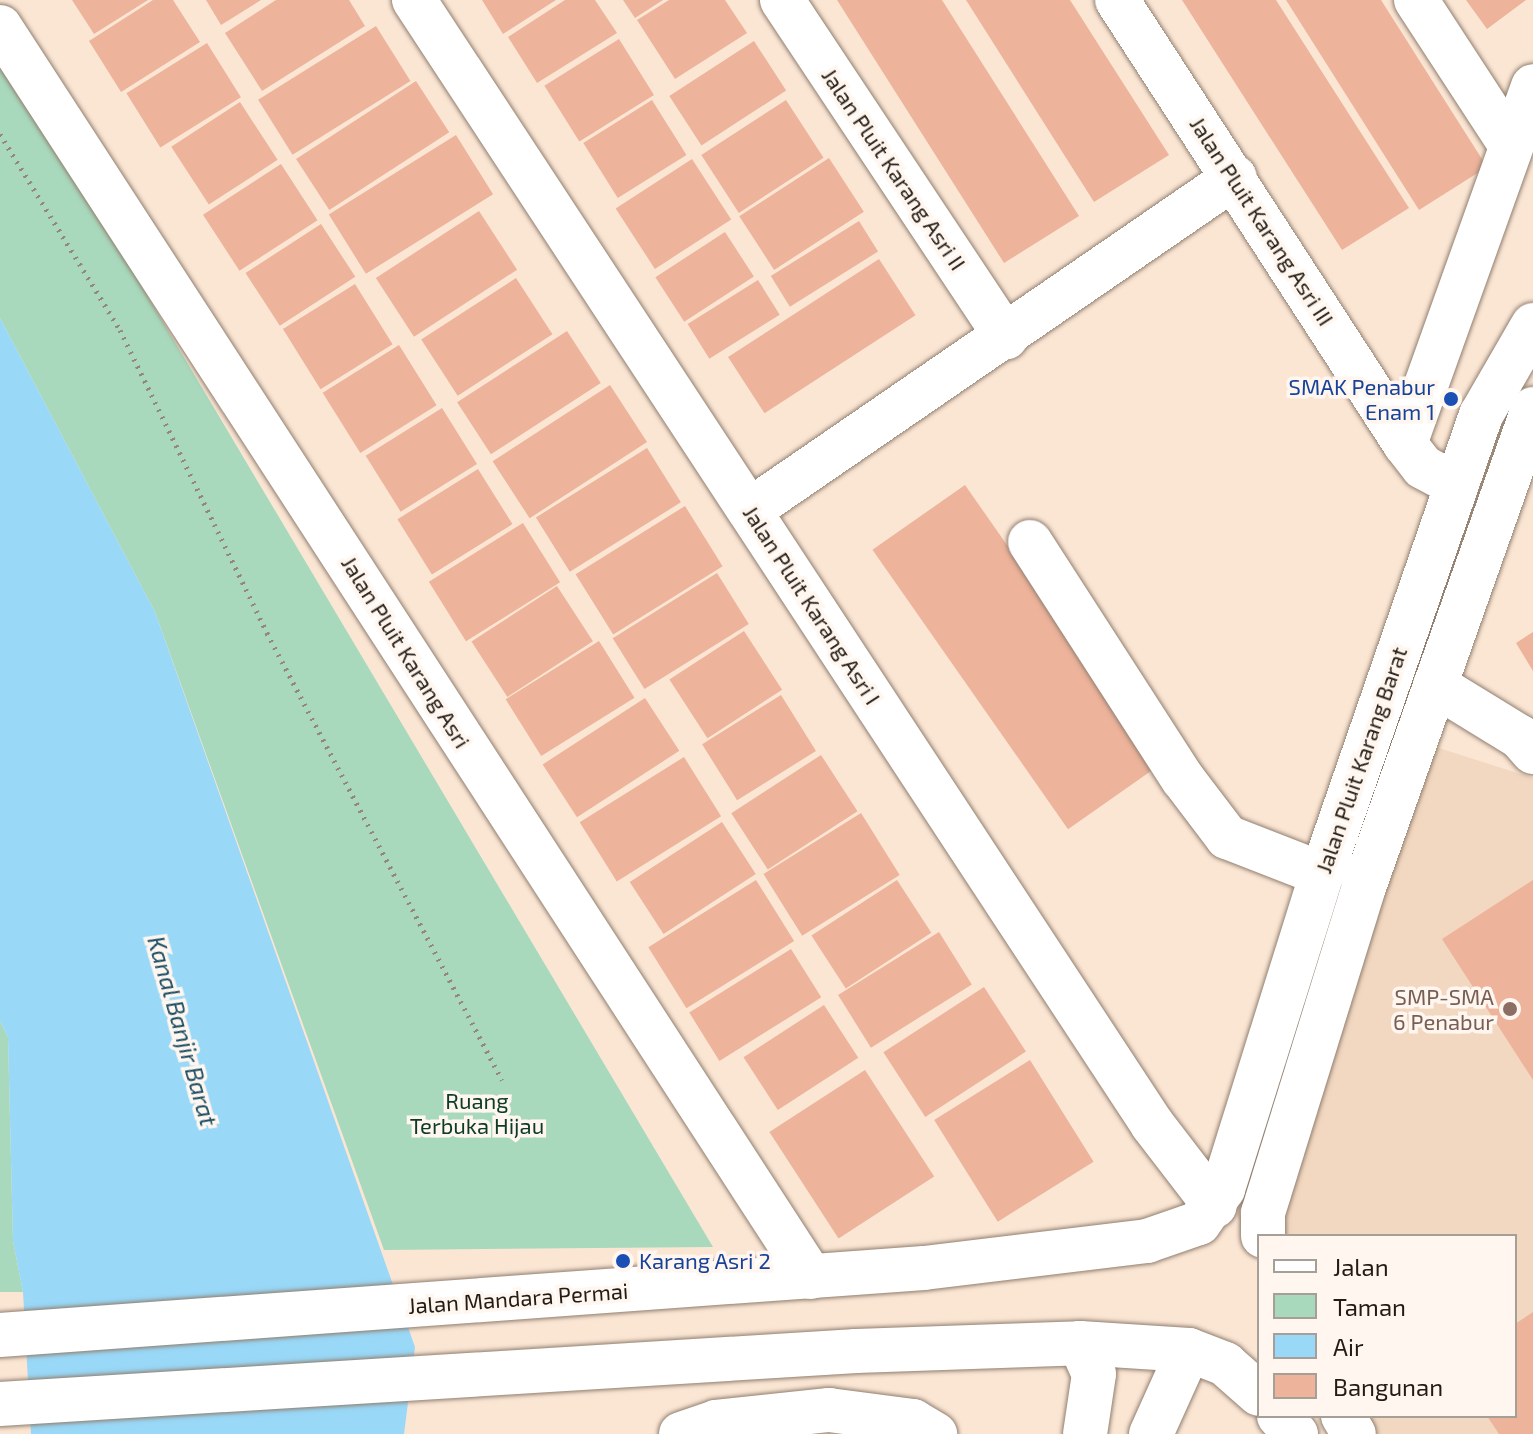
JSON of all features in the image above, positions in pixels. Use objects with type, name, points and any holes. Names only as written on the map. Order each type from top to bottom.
[{"type":"street","name":"Jalan Pluit Karang Asri I","points":[[414,0],[1152,1124],[1215,1206]]},
{"type":"street","name":"Jalan Pluit Karang Asri II","points":[[782,0],[1006,337]]},
{"type":"street","name":"Jalan Pluit Karang Asri III","points":[[1117,0],[1235,177],[1405,444],[1423,467],[1457,485]]},
{"type":"street","points":[[1416,0],[1511,146]]},
{"type":"street","name":"Jalan Pluit Karang Asri","points":[[0,27],[811,1277]]},
{"type":"street","points":[[1405,444],[1533,86]]},
{"type":"street","points":[[750,510],[1235,177]]},
{"type":"street","name":"Jalan Pluit Karang Barat","points":[[1215,1206],[1300,866],[1457,485],[1514,390],[1533,325]]},
{"type":"street","name":"Jalan Pluit Karang Barat","points":[[1263,1234],[1263,1213],[1287,1130],[1435,685],[1533,409]]},
{"type":"street","points":[[1030,542],[1183,779],[1227,837],[1300,866]]},
{"type":"street","points":[[1435,685],[1520,737],[1533,752]]},
{"type":"street","name":"Jalan Mandara Permai","points":[[12,1334],[811,1277],[1017,1259],[1147,1241],[1187,1230],[1215,1206]]},
{"type":"street","points":[[1080,1343],[1094,1374],[1085,1434]]},
{"type":"street","points":[[12,1403],[1080,1343],[1189,1350],[1225,1364],[1257,1392]]},
{"type":"street","points":[[1151,1434],[1189,1350]]},
{"type":"street","points":[[681,1434],[716,1422],[829,1410],[913,1421],[935,1434]]},
{"type":"street","points":[[1281,1418],[1296,1434]]},
{"type":"path","points":[[0,134],[120,330],[267,633],[502,1080]]},
{"type":"shaded area","points":[[1373,727],[1533,778],[1533,1434],[1376,1434],[1366,1418],[1517,1418],[1517,1234],[1257,1234],[1257,1248],[1237,1216]]},
{"type":"green space","name":"Ruang Terbuka Hijau","points":[[0,48],[713,1247],[384,1250],[155,612],[0,318]]},
{"type":"green space","points":[[0,1021],[8,1037],[13,1241],[23,1292],[0,1292]]},
{"type":"water","name":"Kanal Banjir Barat","points":[[0,318],[155,612],[415,1347],[404,1434],[31,1434],[23,1292],[13,1241],[8,1037],[0,1021]]},
{"type":"building","points":[[72,0],[148,0],[94,34]]},
{"type":"building","points":[[153,0],[173,0],[200,42],[121,92],[89,41]]},
{"type":"building","points":[[206,0],[261,0],[221,25]]},
{"type":"building","points":[[276,0],[349,0],[365,26],[262,91],[225,33]]},
{"type":"building","points":[[482,0],[556,0],[503,34]]},
{"type":"building","points":[[565,0],[595,0],[617,33],[537,83],[508,37]]},
{"type":"building","points":[[623,0],[663,0],[635,18]]},
{"type":"building","points":[[669,0],[725,0],[747,33],[675,79],[637,20]]},
{"type":"building","points":[[837,0],[942,0],[1079,216],[1004,263]]},
{"type":"building","points":[[966,0],[1070,0],[1169,155],[1094,202]]},
{"type":"building","points":[[1182,0],[1276,0],[1409,208],[1342,250]]},
{"type":"building","points":[[1286,0],[1381,0],[1487,167],[1419,210]]},
{"type":"building","points":[[1466,0],[1526,0],[1487,29]]},
{"type":"building","points":[[376,26],[410,81],[293,155],[258,100]]},
{"type":"building","points":[[619,39],[654,95],[579,142],[544,86]]},
{"type":"building","points":[[754,41],[786,90],[701,145],[669,96]]},
{"type":"building","points":[[207,43],[241,97],[160,148],[126,93]]},
{"type":"building","points":[[416,81],[449,132],[329,210],[296,159]]},
{"type":"building","points":[[652,100],[686,155],[618,198],[583,143]]},
{"type":"building","points":[[786,100],[824,158],[739,213],[701,155]]},
{"type":"building","points":[[240,102],[278,160],[209,205],[171,147]]},
{"type":"building","points":[[456,135],[493,194],[366,274],[329,214]]},
{"type":"building","points":[[829,158],[864,212],[774,270],[739,216]]},
{"type":"building","points":[[692,159],[731,219],[655,269],[616,209]]},
{"type":"building","points":[[281,164],[317,220],[239,271],[203,215]]},
{"type":"building","points":[[479,211],[517,270],[414,337],[376,278]]},
{"type":"building","points":[[859,221],[878,252],[790,307],[771,276]]},
{"type":"building","points":[[321,224],[355,277],[280,326],[246,273]]},
{"type":"building","points":[[725,232],[754,276],[684,322],[655,277]]},
{"type":"building","points":[[879,259],[915,315],[765,413],[728,357]]},
{"type":"building","points":[[516,278],[552,334],[458,396],[421,340]]},
{"type":"building","points":[[758,280],[780,315],[709,359],[688,324]]},
{"type":"building","points":[[355,284],[393,344],[321,389],[283,329]]},
{"type":"building","points":[[567,331],[601,383],[491,454],[457,402]]},
{"type":"building","points":[[399,345],[437,405],[360,453],[323,393]]},
{"type":"building","points":[[610,385],[647,442],[530,518],[493,461]]},
{"type":"building","points":[[442,408],[477,464],[401,512],[366,456]]},
{"type":"building","points":[[647,448],[681,502],[570,572],[536,517]]},
{"type":"building","points":[[478,469],[512,524],[432,574],[397,519]]},
{"type":"building","points":[[965,485],[1161,764],[1068,829],[872,550]]},
{"type":"building","points":[[685,506],[723,566],[613,635],[576,574]]},
{"type":"building","points":[[523,523],[560,582],[466,641],[429,582]]},
{"type":"building","points":[[717,573],[749,624],[644,689],[613,638]]},
{"type":"building","points":[[557,586],[593,641],[507,697],[471,642]]},
{"type":"building","points":[[744,631],[782,690],[707,738],[669,679]]},
{"type":"building","points":[[1533,632],[1533,671],[1516,643]]},
{"type":"building","points":[[599,641],[635,698],[541,756],[506,699]]},
{"type":"building","points":[[781,695],[816,751],[737,800],[702,744]]},
{"type":"building","points":[[645,698],[679,751],[577,817],[543,764]]},
{"type":"building","points":[[821,755],[857,811],[768,869],[731,813]]},
{"type":"building","points":[[684,757],[721,816],[617,882],[580,822]]},
{"type":"building","points":[[861,813],[900,875],[802,936],[763,874]]},
{"type":"building","points":[[722,822],[756,874],[664,934],[630,882]]},
{"type":"building","points":[[756,880],[794,941],[686,1008],[648,947]]},
{"type":"building","points":[[897,880],[931,933],[846,988],[811,936]]},
{"type":"building","name":"SMP-SMA 6 Penabur","points":[[1533,880],[1533,1080],[1442,939]]},
{"type":"building","points":[[939,932],[972,985],[871,1048],[838,995]]},
{"type":"building","points":[[791,949],[821,997],[719,1061],[689,1013]]},
{"type":"building","points":[[984,987],[1026,1052],[925,1117],[883,1052]]},
{"type":"building","points":[[824,1005],[858,1058],[778,1110],[743,1057]]},
{"type":"building","points":[[1030,1060],[1094,1162],[998,1222],[934,1120]]},
{"type":"building","points":[[865,1070],[934,1177],[839,1239],[769,1132]]},
{"type":"building","points":[[1533,1312],[1533,1434],[1499,1434],[1488,1418],[1517,1418],[1517,1323]]},
{"type":"place","name":"SMAK Penabur Enam 1","points":[[1451,399]]},
{"type":"place","name":"SMP-SMA 6 Penabur","points":[[1510,1009]]},
{"type":"place","name":"Karang Asri 2","points":[[623,1261]]}]
